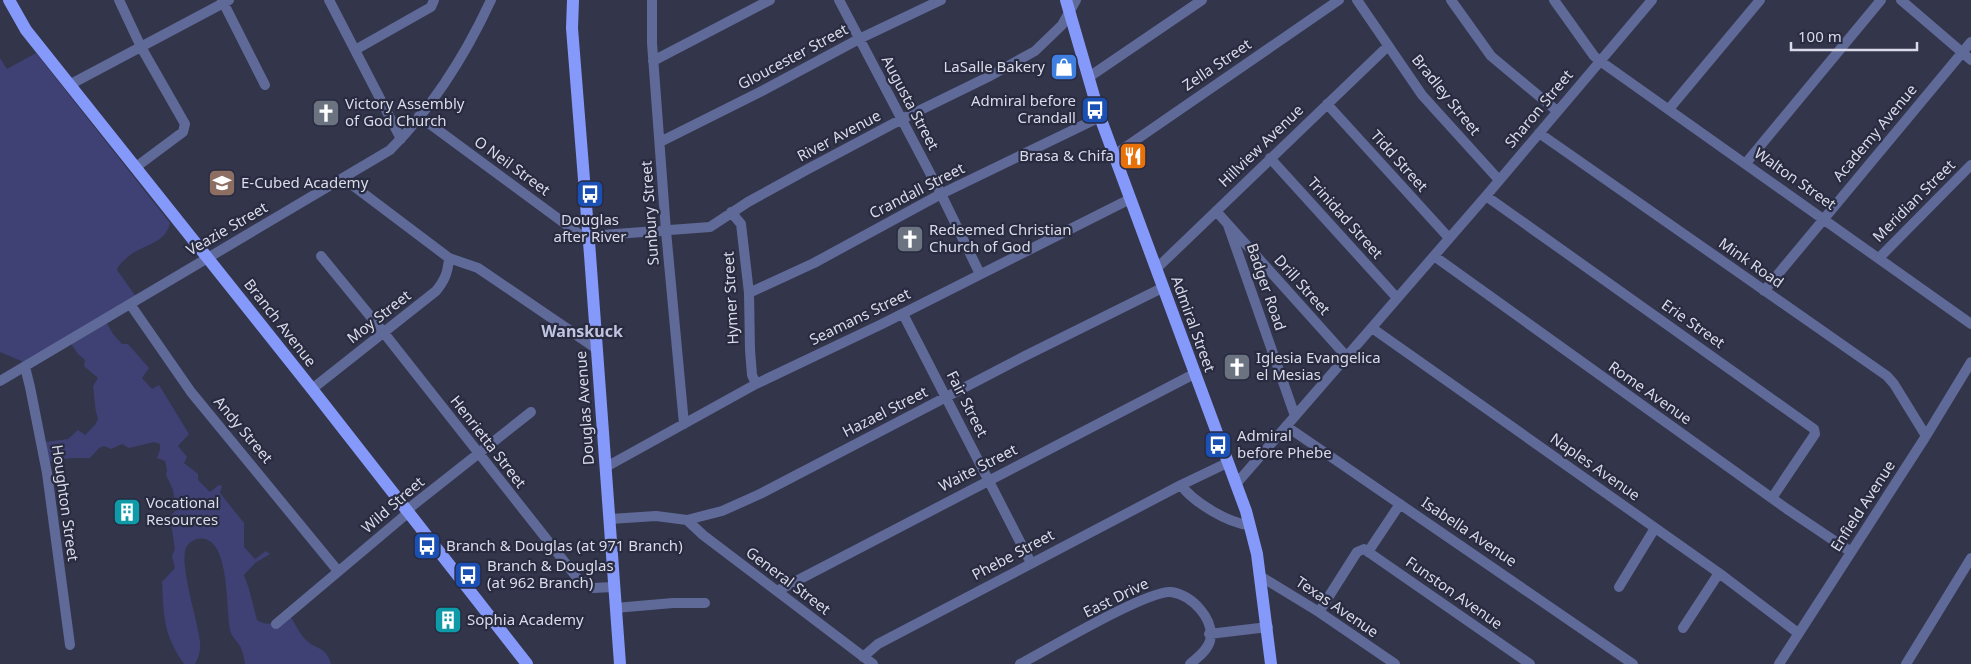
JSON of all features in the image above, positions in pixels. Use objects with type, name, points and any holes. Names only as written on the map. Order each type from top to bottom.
[{"type":"main road","name":"Branch Avenue","points":[[9,0],[26,30],[312,389],[527,664]]},
{"type":"main road","name":"Douglas Avenue","points":[[574,0],[572,28],[574,66],[620,664]]},
{"type":"main road","name":"Admiral Street","points":[[1070,4],[1100,117],[1236,484],[1255,544],[1268,627],[1271,664]]},
{"type":"street","points":[[119,0],[141,47],[182,116],[186,127],[183,132],[136,167]]},
{"type":"street","points":[[329,0],[400,140]]},
{"type":"street","points":[[355,50],[431,6],[434,0]]},
{"type":"street","name":"Veazie Street","points":[[0,381],[390,150],[400,140],[441,86],[474,35],[490,0]]},
{"type":"street","name":"Sunbury Street","points":[[652,0],[653,61],[666,231],[684,424]]},
{"type":"street","points":[[653,61],[770,0]]},
{"type":"street","name":"Augusta Street","points":[[839,0],[941,194],[980,274]]},
{"type":"street","name":"Gloucester Street","points":[[660,142],[760,92],[859,39],[941,0]]},
{"type":"street","points":[[1089,77],[1202,0]]},
{"type":"street","name":"Zella Street","points":[[1114,156],[1339,0]]},
{"type":"street","name":"Bradley Street","points":[[1357,0],[1422,95],[1499,180]]},
{"type":"street","points":[[1451,0],[1491,56],[1557,111]]},
{"type":"street","name":"Walton Street","points":[[1554,0],[1594,56],[1600,61],[1971,324]]},
{"type":"street","name":"Sharon Street","points":[[1434,256],[1652,0]]},
{"type":"street","points":[[1669,109],[1760,0]]},
{"type":"street","points":[[1746,163],[1881,0]]},
{"type":"street","points":[[1901,0],[1971,60]]},
{"type":"street","points":[[70,84],[225,1],[265,85]]},
{"type":"street","name":"River Avenue","points":[[588,236],[710,227],[731,212],[902,119],[990,76],[1035,51],[1062,25],[1070,4]]},
{"type":"street","name":"Academy Avenue","points":[[1764,291],[1971,42]]},
{"type":"street","name":"Hillview Avenue","points":[[1156,269],[1388,46]]},
{"type":"street","name":"Tidd Street","points":[[1327,104],[1449,238]]},
{"type":"street","name":"O Neil Street","points":[[419,116],[579,234],[588,236]]},
{"type":"street","name":"Crandall Street","points":[[749,293],[814,263],[941,194],[1100,117]]},
{"type":"street","name":"Mink Road","points":[[1539,133],[1887,376],[1894,384],[1926,436]]},
{"type":"street","name":"Trinidad Street","points":[[1270,158],[1397,298]]},
{"type":"street","name":"Meridian Street","points":[[1879,258],[1971,165]]},
{"type":"street","points":[[343,178],[450,258],[478,268],[597,349]]},
{"type":"street","name":"Erie Street","points":[[1486,196],[1814,429],[1815,434],[1772,498]]},
{"type":"street","name":"Seamans Street","points":[[606,467],[756,384],[903,314],[1130,199]]},
{"type":"street","name":"Drill Street","points":[[1216,211],[1347,357]]},
{"type":"street","name":"Hymer Street","points":[[731,212],[741,224],[749,293],[752,375],[756,384]]},
{"type":"street","name":"Badger Road","points":[[1228,225],[1295,416]]},
{"type":"street","name":"Henrietta Street","points":[[321,256],[352,292],[578,579],[592,588],[613,587]]},
{"type":"street","points":[[1236,484],[1434,256]]},
{"type":"street","name":"Rome Avenue","points":[[1434,256],[1772,498],[1851,552]]},
{"type":"street","name":"Moy Street","points":[[312,389],[436,291],[448,274],[450,258]]},
{"type":"street","name":"Hazael Street","points":[[610,519],[656,516],[687,520],[722,511],[760,494],[1162,288]]},
{"type":"street","name":"Andy Street","points":[[130,304],[192,392],[338,571]]},
{"type":"street","name":"Fair Street","points":[[903,314],[1031,563]]},
{"type":"street","name":"Naples Avenue","points":[[1372,328],[1719,573],[1798,633]]},
{"type":"street","name":"Enfield Avenue","points":[[1779,664],[1926,436],[1971,362]]},
{"type":"street","name":"Houghton Street","points":[[25,367],[47,473],[70,645]]},
{"type":"street","name":"Waite Street","points":[[777,591],[1194,374]]},
{"type":"street","name":"Wild Street","points":[[276,624],[408,512],[412,506],[531,412]]},
{"type":"street","name":"Isabella Avenue","points":[[1286,426],[1634,664]]},
{"type":"street","name":"Phebe Street","points":[[863,657],[878,644],[1181,485],[1227,463]]},
{"type":"street","points":[[1181,485],[1191,497],[1199,502],[1231,520],[1249,525]]},
{"type":"street","points":[[1319,612],[1400,504]]},
{"type":"street","name":"General Street","points":[[687,520],[703,535],[873,664]]},
{"type":"street","points":[[1619,587],[1655,528]]},
{"type":"street","name":"Funston Avenue","points":[[1364,550],[1530,664]]},
{"type":"street","points":[[1906,664],[1971,558]]},
{"type":"street","points":[[1683,628],[1719,573]]},
{"type":"street","name":"Texas Avenue","points":[[1260,576],[1319,612],[1395,664]]},
{"type":"street","name":"East Drive","points":[[1020,664],[1137,602],[1165,592],[1183,596],[1196,605],[1207,620],[1209,634]]},
{"type":"street","points":[[615,608],[673,603],[705,603]]},
{"type":"street","points":[[1190,664],[1205,651],[1210,641],[1209,634],[1268,627]]},
{"type":"shaded area","points":[[36,53],[170,223],[168,229],[160,238],[133,253],[118,267],[117,270],[137,298],[105,320],[113,334],[122,344],[128,344],[149,368],[142,378],[152,389],[159,385],[189,434],[178,446],[187,457],[184,463],[198,474],[198,480],[210,492],[219,485],[222,486],[220,493],[244,523],[244,547],[255,559],[266,551],[270,554],[255,563],[244,575],[257,620],[269,624],[281,619],[288,613],[303,637],[324,651],[331,664],[245,664],[241,648],[231,633],[222,561],[216,548],[208,540],[197,539],[192,541],[186,548],[185,567],[199,633],[200,647],[199,656],[195,664],[184,664],[168,634],[164,616],[162,582],[175,568],[172,556],[175,549],[170,517],[176,510],[173,490],[166,475],[165,461],[157,458],[160,444],[154,442],[129,448],[122,444],[111,449],[104,446],[99,448],[90,458],[71,458],[48,462],[46,442],[68,439],[78,430],[85,435],[95,425],[98,419],[93,386],[98,378],[84,366],[85,360],[78,354],[70,342],[26,363],[0,352],[0,58],[7,69]]},
{"type":"place","name":"LaSalle Bakery","points":[[1064,67]]},
{"type":"place","name":"Admiral before Crandall","points":[[1095,110]]},
{"type":"place","name":"Victory Assembly of God Church","points":[[326,113]]},
{"type":"place","name":"Brasa & Chifa","points":[[1133,156]]},
{"type":"place","name":"E-Cubed Academy","points":[[222,183]]},
{"type":"place","name":"Douglas after River","points":[[590,194]]},
{"type":"place","name":"Redeemed Christian Church of God","points":[[910,239]]},
{"type":"place","name":"Iglesia Evangelica el Mesias","points":[[1237,367]]},
{"type":"place","name":"Admiral before Phebe","points":[[1218,445]]},
{"type":"place","name":"Vocational Resources","points":[[127,512]]},
{"type":"place","name":"Branch & Douglas (at 971 Branch)","points":[[427,546]]},
{"type":"place","name":"Branch & Douglas (at 962 Branch)","points":[[468,575]]},
{"type":"place","name":"Sophia Academy","points":[[448,620]]},
{"type":"district","name":"Wanskuck","points":[[582,331]]}]
